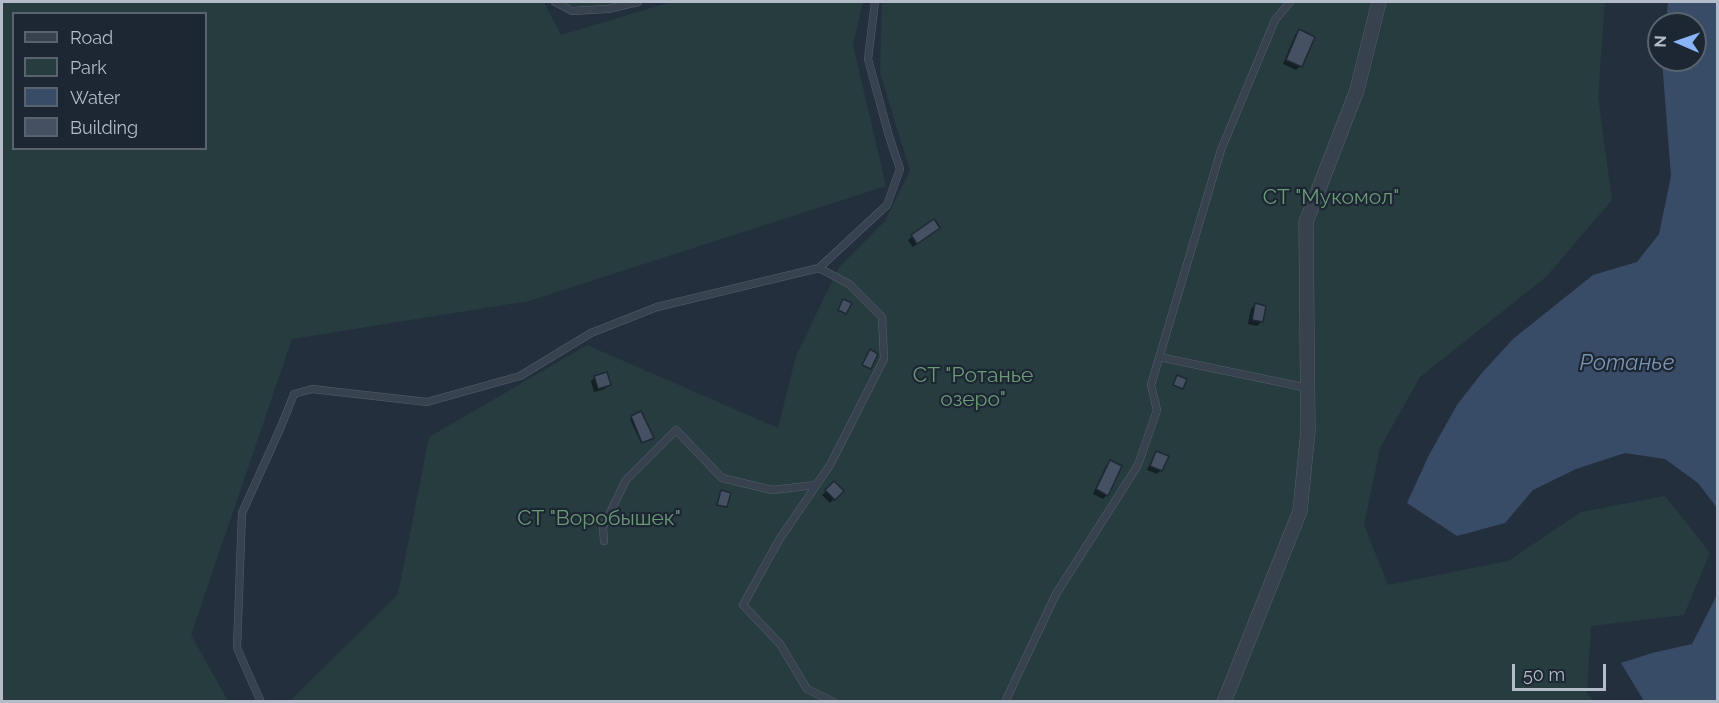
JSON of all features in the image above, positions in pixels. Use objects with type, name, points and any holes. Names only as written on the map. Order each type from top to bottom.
[{"type":"street","points":[[1229,698],[1300,512],[1308,431],[1306,222],[1357,90],[1379,2]]},
{"type":"lane","points":[[555,2],[572,11],[608,9],[638,2]]},
{"type":"lane","points":[[261,702],[237,648],[242,513],[294,394],[312,389],[427,402],[520,376],[591,333],[657,307],[819,268],[887,205],[900,169],[868,59],[875,2]]},
{"type":"lane","points":[[1005,702],[1056,594],[1138,465],[1157,410],[1151,385],[1221,150],[1275,20],[1290,2]]},
{"type":"lane","points":[[819,268],[849,284],[882,317],[884,359],[830,465],[779,540],[743,605],[780,644],[807,689],[834,702]]},
{"type":"lane","points":[[1160,357],[1308,387]]},
{"type":"lane","points":[[604,541],[603,527],[626,480],[676,430],[722,478],[772,490],[816,485]]},
{"type":"green space","points":[[2,2],[544,2],[561,35],[671,2],[863,2],[853,45],[886,186],[529,301],[292,339],[191,635],[228,701],[2,701]]},
{"type":"green space","points":[[563,2],[622,2],[600,7],[577,7]]},
{"type":"green space","points":[[882,2],[1605,2],[1598,97],[1612,200],[1546,277],[1420,377],[1380,448],[1364,525],[1388,585],[1508,561],[1581,512],[1665,496],[1710,553],[1684,615],[1591,626],[1587,693],[1593,701],[289,702],[398,594],[429,437],[587,345],[778,428],[796,356],[839,267],[885,221],[910,171],[880,73]]},
{"type":"water","name":"Ротанье","points":[[1668,2],[1717,2],[1717,508],[1698,483],[1665,459],[1625,453],[1576,469],[1533,490],[1505,523],[1457,536],[1407,503],[1429,455],[1457,405],[1513,339],[1593,275],[1637,262],[1659,234],[1671,176],[1663,72],[1707,72],[1707,12],[1667,12]]},
{"type":"water","points":[[1717,595],[1717,701],[1644,701],[1621,663],[1692,644]]},
{"type":"building","points":[[1299,29],[1315,37],[1302,67],[1286,60]]},
{"type":"building","points":[[934,219],[940,228],[917,244],[911,235]]},
{"type":"building","points":[[843,299],[852,303],[846,314],[838,310]]},
{"type":"building","points":[[1255,303],[1266,306],[1263,322],[1252,320]]},
{"type":"building","points":[[870,349],[878,354],[871,369],[862,365]]},
{"type":"building","points":[[607,372],[611,385],[598,389],[594,376]]},
{"type":"building","points":[[1177,375],[1187,379],[1183,389],[1173,385]]},
{"type":"building","points":[[641,411],[654,438],[642,443],[631,416]]},
{"type":"building","points":[[1156,451],[1169,456],[1162,471],[1150,466]]},
{"type":"building","points":[[1110,460],[1122,466],[1108,496],[1096,489]]},
{"type":"building","points":[[834,481],[844,491],[835,500],[825,490]]},
{"type":"building","points":[[721,490],[731,493],[727,507],[717,505]]},
{"type":"park label","name":"СТ \"Мукомол\"","points":[[1331,198]]},
{"type":"park label","name":"СТ \"Ротанье озеро\"","points":[[973,388]]},
{"type":"park label","name":"СТ \"Воробышек\"","points":[[599,519]]}]
